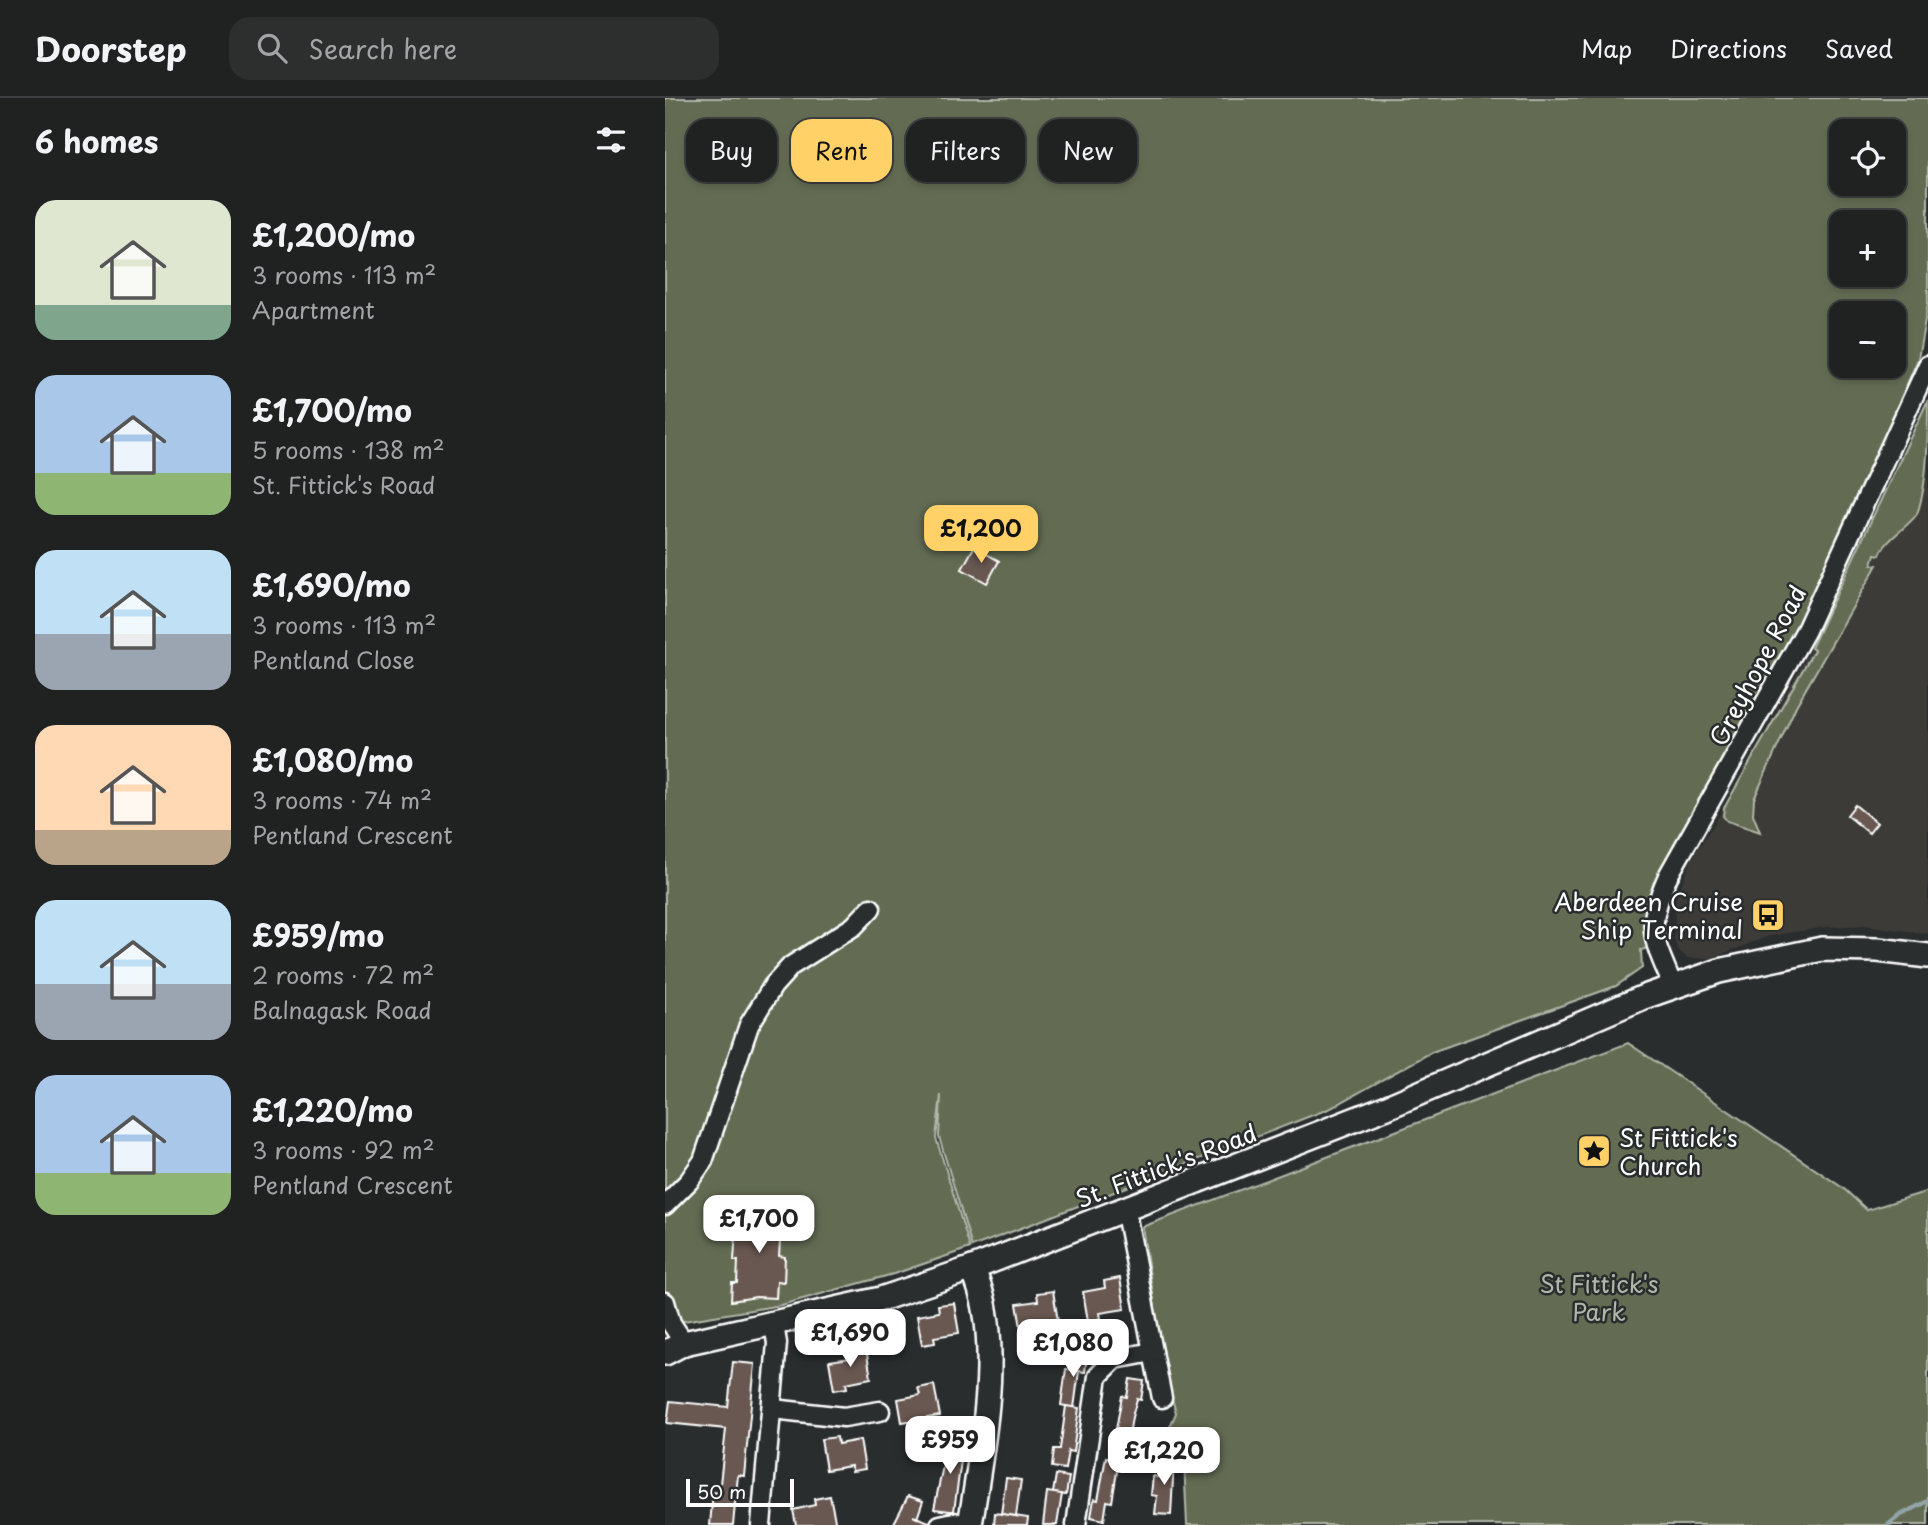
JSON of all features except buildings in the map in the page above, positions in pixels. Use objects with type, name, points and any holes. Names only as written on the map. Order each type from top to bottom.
[{"type":"street","name":"Greyhope Road","points":[[1673,986],[1654,939],[1656,903],[1668,876],[1806,630],[1928,365]]},
{"type":"street","points":[[665,1205],[689,1181],[703,1161],[749,1025],[773,986],[791,966],[854,926],[871,908]]},
{"type":"street","name":"St. Fittick's Road","points":[[670,1350],[881,1299],[973,1268],[1387,1107],[1673,986],[1719,971],[1811,951],[1865,949],[1928,956]]},
{"type":"street","points":[[1125,1208],[1162,1398]]},
{"type":"street","points":[[940,1525],[954,1521],[970,1525],[987,1402],[986,1310],[973,1268]]},
{"type":"street","points":[[665,1302],[671,1323],[670,1350]]},
{"type":"street","points":[[761,1525],[777,1343],[774,1325]]},
{"type":"street","points":[[1076,1525],[1098,1376],[1115,1359],[1153,1352]]},
{"type":"street","points":[[772,1409],[843,1417],[880,1411]]},
{"type":"shaded area","points":[[1928,400],[1928,934],[1865,925],[1828,927],[1769,936],[1712,958],[1687,958],[1677,948],[1674,938],[1676,897],[1693,857],[1724,808],[1835,603]]},
{"type":"green space","points":[[665,98],[1928,98],[1928,303],[1918,359],[1834,552],[1788,647],[1650,895],[1643,924],[1648,948],[1641,950],[1642,968],[1616,986],[1432,1052],[1331,1108],[972,1247],[939,1137],[941,1095],[936,1138],[970,1248],[897,1273],[781,1305],[665,1324]]},
{"type":"green space","points":[[1928,400],[1925,474],[1917,514],[1886,544],[1880,555],[1875,554],[1872,564],[1877,565],[1796,706],[1754,799],[1753,814],[1760,832],[1727,821],[1723,816],[1724,808],[1814,650],[1811,648]]},
{"type":"green space","name":"St Fittick's Park","points":[[1628,1043],[1843,1188],[1867,1210],[1928,1191],[1928,1525],[1187,1525],[1184,1460],[1168,1431],[1176,1413],[1166,1376],[1142,1227]]},
{"type":"waterway","points":[[1888,1525],[1928,1501]]},
{"type":"place","name":"Aberdeen Cruise Ship Terminal","points":[[1768,915]]},
{"type":"place","name":"St Fittick's Church","points":[[1594,1151]]}]
